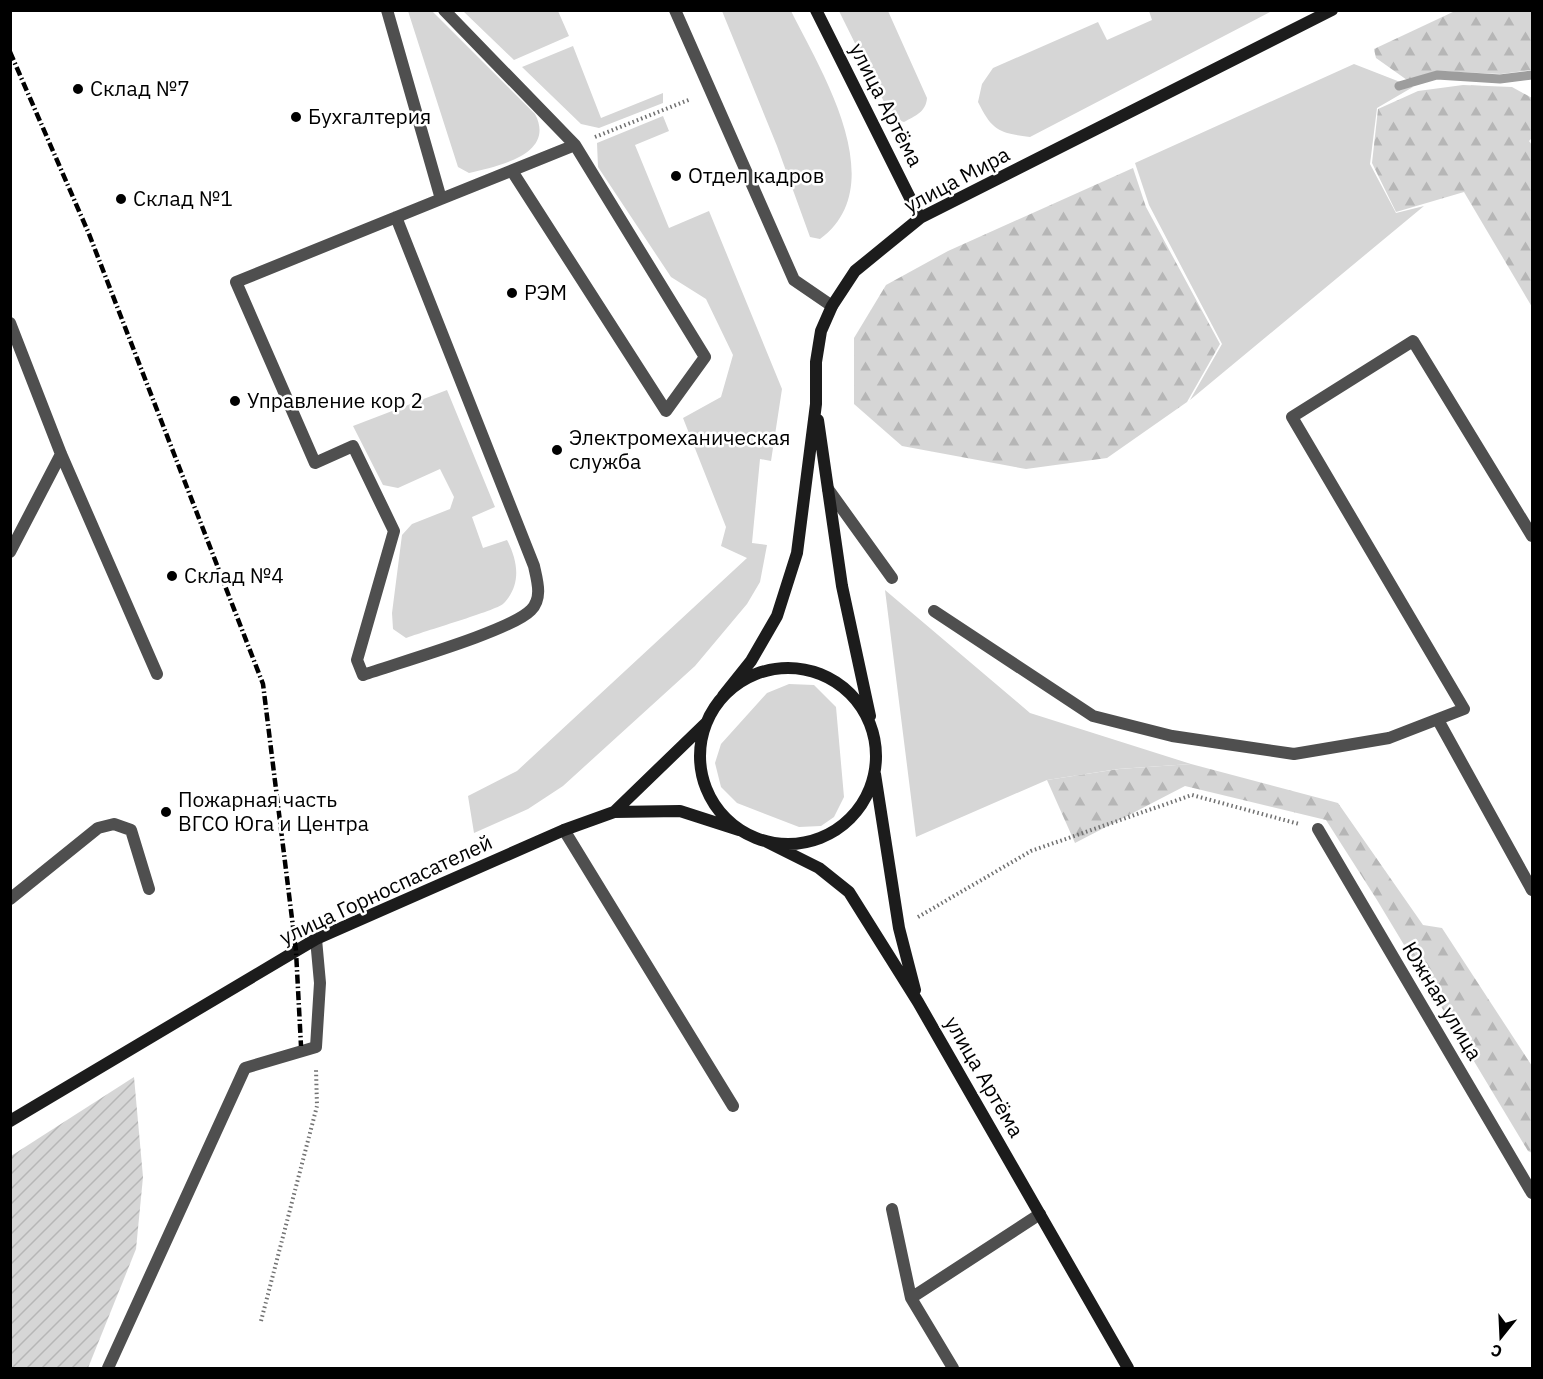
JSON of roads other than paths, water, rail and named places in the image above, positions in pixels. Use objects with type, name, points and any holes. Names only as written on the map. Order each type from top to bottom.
[{"type":"street","points":[[387,10],[441,199]]},
{"type":"street","points":[[444,10],[574,145],[705,357],[666,411],[512,171]]},
{"type":"street","points":[[675,10],[708,92],[794,280],[832,306]]},
{"type":"street","name":"улица Артёма","points":[[816,10],[920,218]]},
{"type":"street","name":"улица Мира","points":[[723,696],[751,661],[777,616],[797,553],[816,404],[816,362],[821,331],[832,306],[855,271],[920,218],[1332,10]]},
{"type":"street","points":[[396,217],[534,566],[540,590],[532,609],[508,625],[363,675],[357,660],[394,531],[353,446],[315,464],[236,282],[396,217],[512,171],[574,145]]},
{"type":"street","points":[[10,323],[61,454],[157,674]]},
{"type":"street","points":[[934,611],[1093,716],[1172,736],[1294,754],[1389,738],[1464,709],[1292,417],[1413,341],[1533,536]]},
{"type":"street","points":[[816,404],[842,586],[876,745]]},
{"type":"street","points":[[10,552],[61,454]]},
{"type":"street","points":[[828,489],[892,578]]},
{"type":"street","name":"улица Артёма","points":[[767,842],[795,844],[823,838],[847,822],[865,800],[875,773],[876,745],[868,718],[851,694],[828,678],[801,669],[772,669],[745,678],[723,696],[706,722],[699,751],[703,782],[717,809],[739,830],[819,868],[849,892],[918,1002],[1128,1368]]},
{"type":"street","points":[[1438,720],[1533,890]]},
{"type":"street","points":[[614,812],[706,722]]},
{"type":"street","points":[[875,773],[899,928],[918,1002]]},
{"type":"street","name":"улица Горноспасателей","points":[[10,1121],[316,939],[564,830],[614,812],[680,811],[739,830]]},
{"type":"street","points":[[10,899],[98,828],[114,824],[131,830],[149,889]]},
{"type":"street","name":"Южная улица","points":[[1318,829],[1533,1193]]},
{"type":"street","points":[[564,830],[733,1106]]},
{"type":"street","points":[[108,1368],[245,1068],[316,1047],[320,983],[316,939]]},
{"type":"street","points":[[892,1209],[911,1298],[953,1368]]},
{"type":"street","points":[[911,1298],[1040,1214]]},
{"type":"waterway","points":[[1399,86],[1437,75],[1500,79],[1532,75]]},
{"type":"railway","points":[[10,52],[89,234],[263,684],[296,951],[301,1046]]},
{"type":"place","name":"Склад №7","points":[[78,89]]},
{"type":"place","name":"Бухгалтерия","points":[[296,117]]},
{"type":"place","name":"Отдел кадров","points":[[676,176]]},
{"type":"place","name":"Склад №1","points":[[121,199]]},
{"type":"place","name":"РЭМ","points":[[512,293]]},
{"type":"place","name":"Управление кор 2","points":[[235,401]]},
{"type":"place","name":"Электромеханическая служба","points":[[557,450]]},
{"type":"place","name":"Склад №4","points":[[172,576]]},
{"type":"place","name":"Пожарная часть ВГСО Юга и Центра","points":[[166,812]]}]
